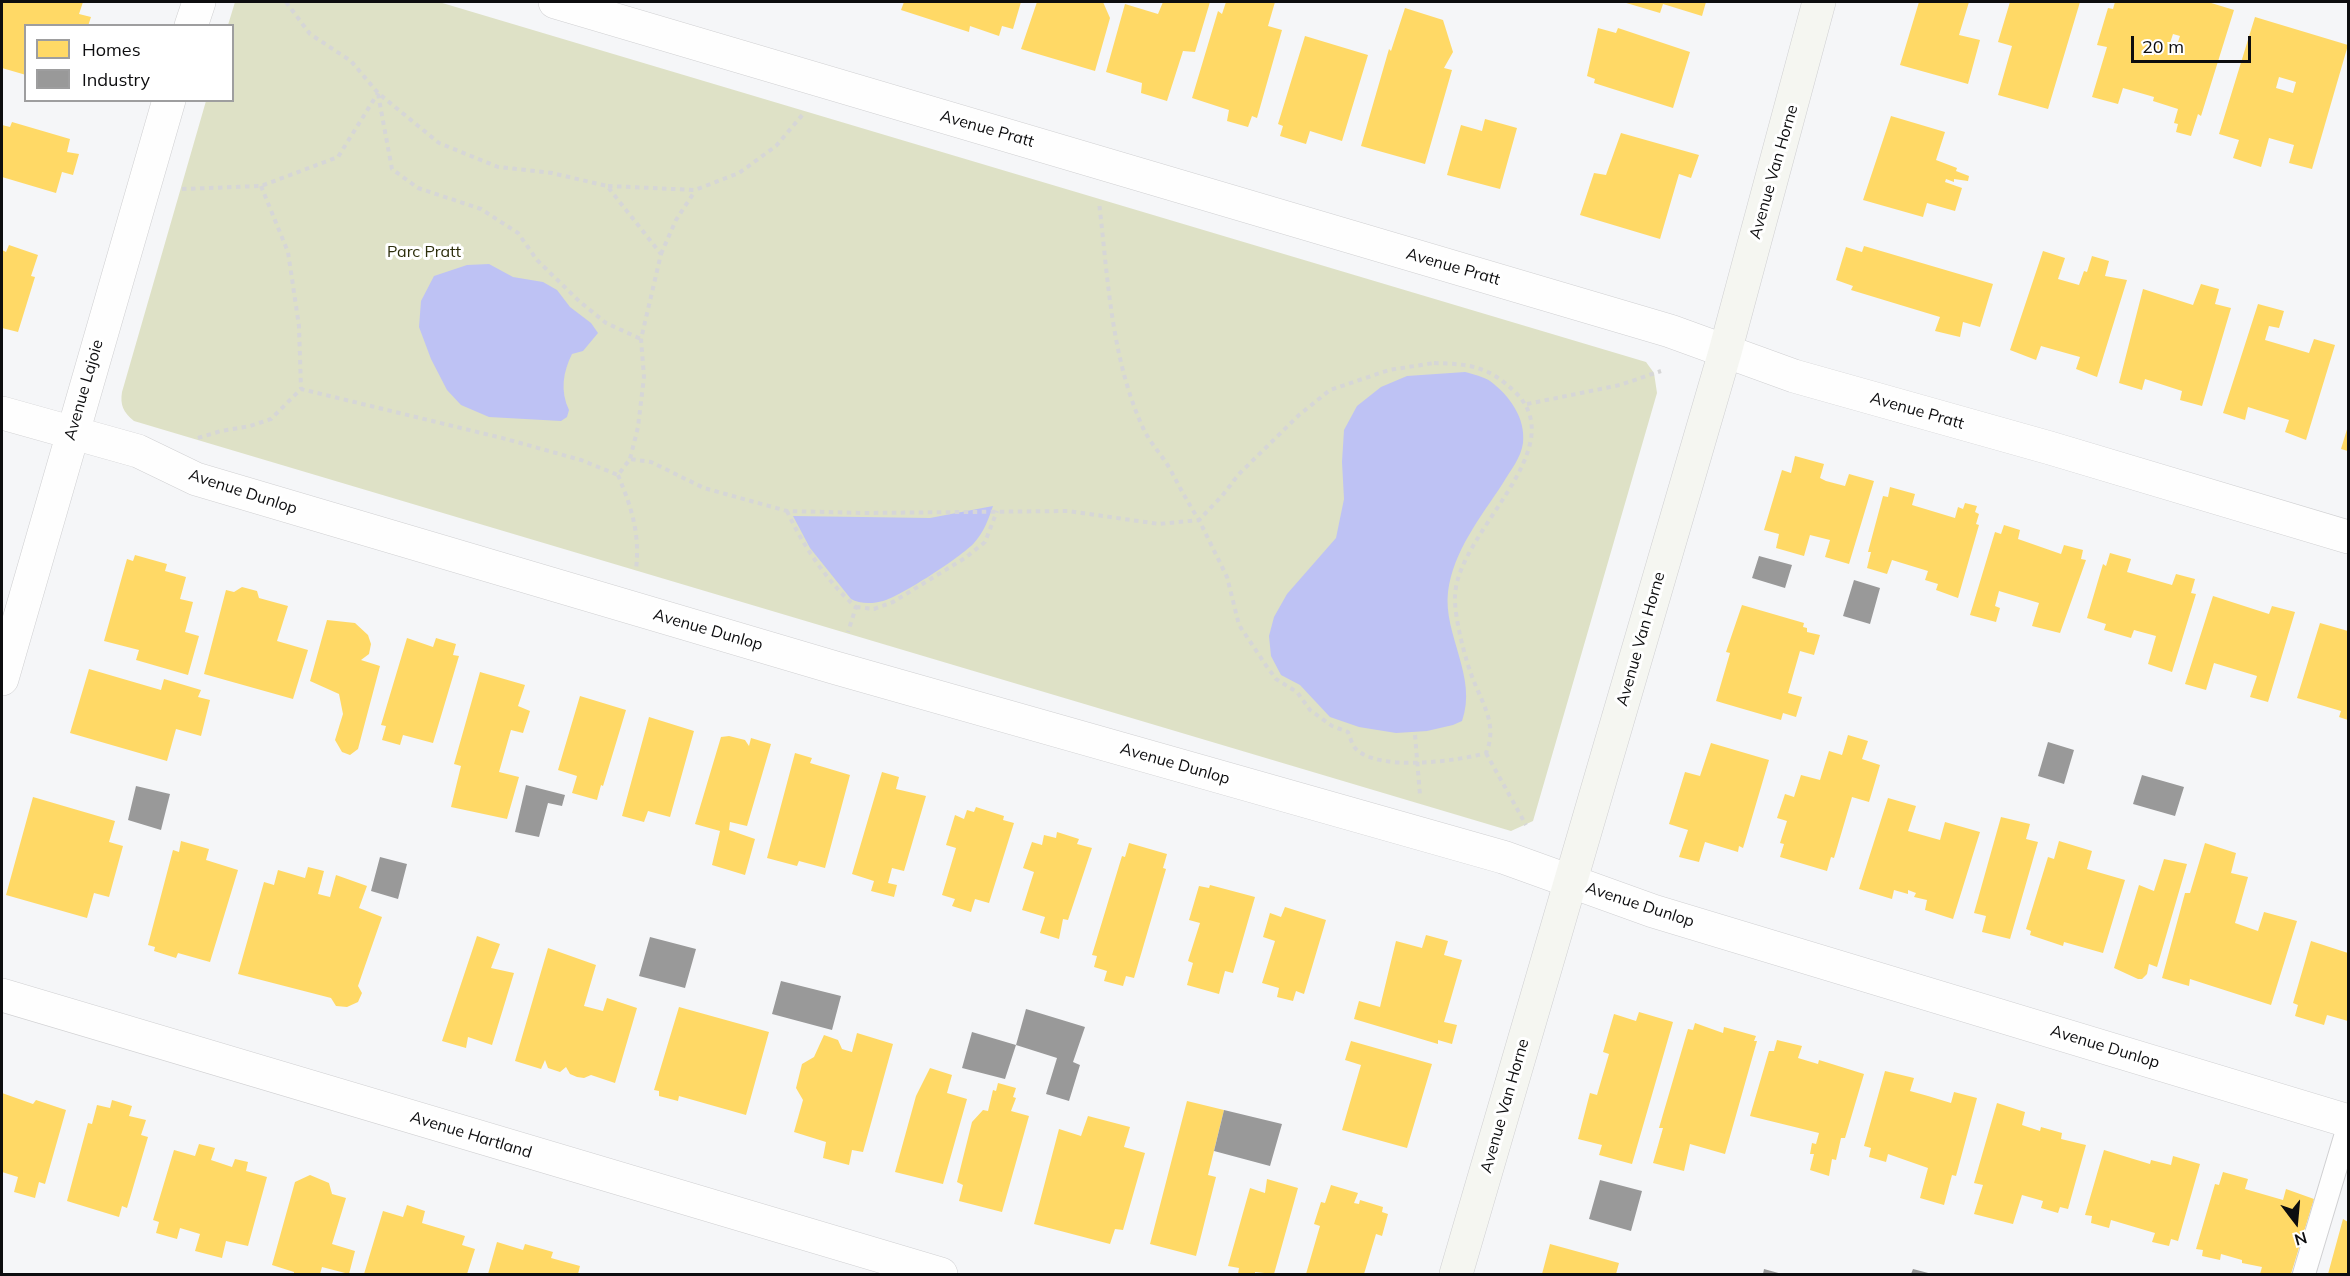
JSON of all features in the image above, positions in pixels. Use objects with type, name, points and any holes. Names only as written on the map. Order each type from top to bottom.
[{"type":"main road","name":"Avenue Van Horne","points":[[1456,1275],[1725,352],[1819,2]]},
{"type":"street","points":[[192,24],[199,2]]},
{"type":"street","name":"Avenue Pratt","points":[[555,2],[1670,331],[1794,376],[2050,448],[2349,537]]},
{"type":"street","name":"Avenue Lajoie","points":[[2,679],[168,102]]},
{"type":"street","name":"Avenue Dunlop","points":[[2,413],[138,451],[196,479],[825,664],[1503,857],[1664,914],[2349,1121]]},
{"type":"street","name":"Avenue Hartland","points":[[2,995],[941,1275]]},
{"type":"lane","points":[[2304,1275],[2349,1127]]},
{"type":"path","points":[[286,2],[310,34],[351,61],[378,93],[439,143],[498,167],[552,173],[608,186],[695,190],[739,173],[776,146],[810,107]]},
{"type":"path","points":[[174,190],[261,186],[338,157],[378,93]]},
{"type":"path","points":[[378,93],[392,169],[418,188],[481,209],[518,233],[537,260],[579,301],[606,323],[641,339]]},
{"type":"path","points":[[188,441],[271,419],[301,389],[299,326],[288,252],[261,186]]},
{"type":"path","points":[[608,186],[661,254]]},
{"type":"path","points":[[618,475],[630,459],[638,427],[644,377],[641,339],[661,254],[676,220],[695,190]]},
{"type":"path","points":[[1098,193],[1118,352],[1144,431],[1169,467],[1183,496],[1199,520],[1227,577],[1239,625],[1276,679],[1297,692],[1310,711],[1332,726],[1348,732],[1356,749],[1369,756],[1418,764],[1469,758],[1486,753]]},
{"type":"path","points":[[630,459],[651,462],[704,488],[787,511],[864,513],[1068,511],[1159,524],[1199,520],[1239,474],[1299,415],[1330,390],[1389,370],[1434,363],[1466,364],[1495,374],[1527,404],[1532,417],[1533,434],[1529,450],[1517,477],[1468,551],[1459,572],[1455,594],[1456,614],[1468,663],[1490,721],[1490,743],[1486,753]]},
{"type":"path","points":[[1527,404],[1620,385],[1661,371]]},
{"type":"path","points":[[301,389],[506,439],[581,460],[618,475],[634,521],[638,544],[635,575]]},
{"type":"path","points":[[787,511],[800,539],[846,599],[856,608],[874,609],[893,602],[965,558],[985,542],[997,511]]},
{"type":"path","points":[[846,638],[856,608]]},
{"type":"path","points":[[1415,735],[1420,799]]},
{"type":"path","points":[[1486,753],[1530,831]]},
{"type":"green space","name":"Parc Pratt","points":[[235,2],[439,2],[1646,362],[1654,373],[1657,393],[1533,821],[1511,831],[134,421],[123,408],[122,392],[206,102],[234,102],[234,24],[228,24]]},
{"type":"water","points":[[489,264],[513,277],[543,282],[557,290],[570,307],[591,323],[598,333],[583,351],[572,354],[569,361],[565,375],[564,396],[569,410],[567,417],[561,421],[489,417],[461,405],[447,390],[431,359],[419,327],[421,301],[434,276],[467,265]]},
{"type":"water","points":[[1465,372],[1488,380],[1510,400],[1522,425],[1523,443],[1518,459],[1462,548],[1451,577],[1448,592],[1450,624],[1466,688],[1466,705],[1462,721],[1427,731],[1396,733],[1359,727],[1330,717],[1300,685],[1281,675],[1271,656],[1269,636],[1274,617],[1287,594],[1336,538],[1344,499],[1342,462],[1344,430],[1357,406],[1381,387],[1407,376]]},
{"type":"water","points":[[993,506],[980,535],[957,557],[892,598],[871,603],[851,599],[810,548],[793,516],[930,518]]},
{"type":"building: Homes","points":[[2,2],[83,2],[79,14],[91,17],[89,24],[24,24],[24,74],[2,68]]},
{"type":"building: Homes","points":[[904,2],[1021,2],[1013,29],[1002,26],[999,36],[970,26],[969,32],[901,10]]},
{"type":"building: Homes","points":[[1037,2],[1103,2],[1110,18],[1095,71],[1021,49]]},
{"type":"building: Homes","points":[[1163,2],[1210,2],[1195,52],[1183,51],[1167,101],[1141,93],[1142,83],[1106,72],[1125,4],[1158,14]]},
{"type":"building: Homes","points":[[1226,2],[1275,2],[1268,26],[1282,30],[1257,118],[1252,116],[1248,127],[1227,121],[1229,110],[1192,98],[1218,11],[1222,14]]},
{"type":"building: Homes","points":[[1623,2],[1706,2],[1702,16],[1663,4],[1660,13]]},
{"type":"building: Homes","points":[[1919,2],[1969,2],[1959,35],[1980,40],[1968,84],[1900,65]]},
{"type":"building: Homes","points":[[2010,2],[2080,2],[2048,109],[1998,95],[2012,46],[1998,42]]},
{"type":"building: Homes","points":[[2115,2],[2208,2],[2234,10],[2201,116],[2198,114],[2191,136],[2176,132],[2178,124],[2174,123],[2178,109],[2153,101],[2154,97],[2123,88],[2118,104],[2092,97],[2107,47],[2097,45],[2108,8],[2113,9]],"holes":[[[2173,34],[2180,36],[2176,48],[2169,46]]]},
{"type":"building: Homes","points":[[1405,8],[1443,20],[1453,52],[1444,68],[1452,70],[1425,164],[1361,146],[1389,49],[1391,51]]},
{"type":"building: Homes","points":[[2255,17],[2348,45],[2312,169],[2289,163],[2294,145],[2269,138],[2261,167],[2233,158],[2239,140],[2219,134]],"holes":[[[2279,77],[2296,82],[2293,93],[2276,88]]]},
{"type":"building: Homes","points":[[1598,28],[1616,33],[1618,28],[1690,52],[1673,108],[1594,83],[1595,79],[1587,76]]},
{"type":"building: Homes","points":[[1305,36],[1368,55],[1342,141],[1310,131],[1306,144],[1280,136],[1283,126],[1278,124]]},
{"type":"building: Homes","points":[[1891,116],[1945,132],[1936,160],[1957,168],[1956,171],[1969,176],[1968,181],[1954,179],[1954,182],[1946,179],[1945,182],[1962,188],[1955,211],[1927,203],[1923,217],[1863,200]]},
{"type":"building: Homes","points":[[1485,119],[1517,128],[1500,189],[1447,175],[1461,125],[1482,131]]},
{"type":"building: Homes","points":[[12,122],[70,139],[67,152],[79,154],[73,175],[62,172],[56,193],[2,177],[2,125],[10,127]]},
{"type":"building: Homes","points":[[1621,133],[1699,155],[1691,178],[1679,174],[1660,239],[1580,215],[1594,173],[1606,175]]},
{"type":"building: Homes","points":[[9,245],[38,255],[31,276],[35,277],[18,332],[2,328],[2,250],[6,252]]},
{"type":"building: Homes","points":[[1864,246],[1993,284],[1980,327],[1963,322],[1960,337],[1935,331],[1940,317],[1851,290],[1853,286],[1836,280],[1846,247],[1862,252]]},
{"type":"building: Homes","points":[[2043,251],[2065,258],[2058,279],[2079,285],[2084,271],[2087,272],[2092,256],[2109,261],[2105,276],[2127,280],[2097,377],[2076,369],[2080,357],[2041,346],[2036,360],[2010,350]]},
{"type":"building: Homes","points":[[2201,284],[2219,289],[2215,304],[2231,308],[2202,406],[2180,400],[2182,391],[2145,379],[2142,390],[2119,383],[2143,289],[2193,305]]},
{"type":"building: Homes","points":[[2258,304],[2284,311],[2279,328],[2269,326],[2265,340],[2309,353],[2314,339],[2335,345],[2306,440],[2285,432],[2289,420],[2248,407],[2245,420],[2223,413]]},
{"type":"building: Homes","points":[[2348,426],[2348,451],[2341,449]]},
{"type":"building: Homes","points":[[1795,456],[1824,464],[1820,478],[1826,481],[1845,486],[1849,474],[1874,481],[1849,564],[1825,557],[1830,540],[1810,535],[1804,556],[1776,548],[1779,534],[1764,530],[1782,470],[1791,473]]},
{"type":"building: Homes","points":[[1890,487],[1915,494],[1912,505],[1955,518],[1958,507],[1963,509],[1965,503],[1977,506],[1975,512],[1979,514],[1976,524],[1979,525],[1958,598],[1936,590],[1938,584],[1925,580],[1928,571],[1892,560],[1887,574],[1867,568],[1871,552],[1868,552],[1883,496],[1888,497]]},
{"type":"building: Homes","points":[[2004,525],[2020,530],[2018,539],[2061,554],[2064,545],[2083,550],[2081,559],[2086,560],[2060,633],[2032,626],[2039,603],[1999,591],[1995,606],[2000,608],[1996,622],[1970,615],[1995,532],[2001,534]]},
{"type":"building: Homes","points":[[2110,553],[2131,559],[2127,572],[2172,585],[2176,574],[2195,579],[2191,593],[2196,594],[2172,672],[2148,664],[2156,636],[2134,630],[2131,638],[2104,630],[2106,624],[2087,618],[2103,564],[2106,566]]},
{"type":"building: Homes","points":[[135,555],[167,564],[165,571],[186,577],[180,599],[193,602],[185,632],[199,636],[188,675],[136,660],[139,650],[104,641],[127,559],[133,561]]},
{"type":"building: Homes","points":[[242,587],[257,591],[259,598],[288,606],[277,641],[308,650],[293,699],[204,674],[226,590],[234,592]]},
{"type":"building: Homes","points":[[2213,596],[2269,614],[2272,606],[2295,612],[2268,702],[2250,697],[2257,676],[2214,663],[2206,690],[2185,684]]},
{"type":"building: Homes","points":[[1742,605],[1804,623],[1803,627],[1807,628],[1807,632],[1820,635],[1814,655],[1800,651],[1788,693],[1802,697],[1796,717],[1783,713],[1781,720],[1716,701],[1730,653],[1726,652]]},
{"type":"building: Homes","points":[[327,620],[355,623],[368,635],[371,644],[369,654],[361,660],[380,666],[358,749],[350,755],[342,752],[335,740],[343,714],[339,694],[310,681]]},
{"type":"building: Homes","points":[[2320,623],[2348,631],[2348,720],[2339,717],[2341,711],[2297,698]]},
{"type":"building: Homes","points":[[407,638],[433,647],[436,638],[456,644],[453,655],[459,656],[433,743],[403,735],[400,745],[382,740],[386,726],[381,725]]},
{"type":"building: Homes","points":[[89,669],[161,690],[164,679],[201,690],[198,697],[210,700],[201,736],[176,729],[167,761],[70,733]]},
{"type":"building: Homes","points":[[480,672],[525,685],[518,706],[530,711],[523,733],[511,730],[499,772],[519,777],[507,819],[451,807],[461,766],[454,764]]},
{"type":"building: Homes","points":[[580,696],[626,710],[597,800],[572,793],[577,776],[558,770]]},
{"type":"building: Homes","points":[[649,717],[694,731],[670,817],[648,811],[644,822],[622,816]]},
{"type":"building: Homes","points":[[1848,735],[1868,741],[1862,759],[1880,765],[1869,802],[1852,797],[1834,858],[1831,857],[1827,871],[1780,857],[1784,844],[1780,843],[1787,821],[1777,818],[1785,794],[1794,797],[1801,775],[1820,780],[1829,751],[1842,755]]},
{"type":"building: Homes","points":[[729,736],[745,740],[749,746],[751,738],[771,744],[747,826],[730,822],[729,830],[755,839],[745,875],[712,865],[720,831],[695,824],[721,737]]},
{"type":"building: Homes","points":[[1711,743],[1769,760],[1743,848],[1739,846],[1738,852],[1705,842],[1699,862],[1679,857],[1688,830],[1669,824],[1685,772],[1700,776]]},
{"type":"building: Homes","points":[[795,753],[812,758],[810,763],[850,775],[825,868],[799,861],[797,866],[767,858]]},
{"type":"building: Homes","points":[[882,772],[899,777],[896,789],[926,796],[904,871],[892,868],[888,883],[897,885],[894,897],[871,891],[874,881],[852,874]]},
{"type":"building: Homes","points":[[33,797],[115,821],[109,842],[123,846],[109,897],[94,893],[87,918],[6,895]]},
{"type":"building: Homes","points":[[1888,798],[1916,806],[1908,831],[1940,840],[1945,822],[1980,832],[1953,919],[1925,910],[1927,900],[1914,897],[1916,893],[1908,890],[1908,894],[1894,890],[1892,899],[1859,889]]},
{"type":"building: Homes","points":[[976,807],[1004,816],[1003,820],[1014,823],[989,903],[975,899],[971,912],[952,906],[955,899],[942,895],[956,848],[946,845],[955,815],[964,819],[967,810],[974,812]]},
{"type":"building: Homes","points":[[2001,817],[2030,824],[2026,839],[2038,842],[2010,939],[1982,932],[1986,916],[1974,913]]},
{"type":"building: Homes","points":[[1057,832],[1079,839],[1077,844],[1092,848],[1068,920],[1063,919],[1059,939],[1040,933],[1045,917],[1022,910],[1034,872],[1023,868],[1032,842],[1042,845],[1044,835],[1056,838]]},
{"type":"building: Homes","points":[[181,841],[209,849],[206,860],[238,870],[210,962],[178,953],[176,958],[154,951],[155,947],[148,945],[173,850],[179,852]]},
{"type":"building: Homes","points":[[2059,841],[2092,851],[2087,869],[2125,880],[2103,953],[2064,942],[2063,946],[2030,935],[2031,931],[2026,929],[2048,857],[2054,859]]},
{"type":"building: Homes","points":[[1129,843],[1167,854],[1163,868],[1166,869],[1134,978],[1126,976],[1123,986],[1104,981],[1107,971],[1094,967],[1097,956],[1092,955],[1122,856],[1125,857]]},
{"type":"building: Homes","points":[[2205,843],[2236,853],[2231,873],[2248,877],[2235,923],[2258,931],[2264,912],[2297,921],[2271,1005],[2190,979],[2189,986],[2162,978],[2185,893],[2190,893]]},
{"type":"building: Homes","points":[[2164,859],[2187,864],[2157,967],[2149,964],[2147,974],[2142,979],[2138,979],[2114,968],[2139,885],[2154,891]]},
{"type":"building: Homes","points":[[308,867],[324,871],[318,894],[330,897],[336,875],[367,886],[359,908],[382,917],[358,986],[362,993],[358,1002],[347,1007],[336,1006],[331,998],[238,974],[264,882],[274,885],[278,870],[305,878]]},
{"type":"building: Homes","points":[[1210,885],[1255,897],[1233,973],[1225,971],[1219,994],[1187,985],[1193,963],[1188,961],[1200,923],[1189,920],[1199,886],[1209,888]]},
{"type":"building: Homes","points":[[1285,907],[1326,920],[1304,994],[1296,991],[1293,1001],[1277,997],[1279,988],[1262,983],[1275,941],[1263,937],[1270,913],[1281,917]]},
{"type":"building: Homes","points":[[1426,935],[1448,941],[1444,955],[1462,960],[1444,1022],[1457,1025],[1452,1044],[1438,1040],[1438,1044],[1354,1019],[1359,1001],[1380,1007],[1396,941],[1422,948]]},
{"type":"building: Homes","points":[[477,936],[500,944],[491,968],[514,973],[492,1045],[468,1037],[466,1048],[442,1041]]},
{"type":"building: Homes","points":[[2311,941],[2348,953],[2348,1021],[2327,1015],[2324,1025],[2295,1016],[2298,1005],[2293,1003]]},
{"type":"building: Homes","points":[[548,948],[596,965],[584,1006],[603,1011],[607,998],[637,1008],[615,1083],[591,1075],[584,1078],[577,1077],[570,1074],[566,1067],[560,1072],[548,1068],[545,1060],[541,1069],[515,1061]]},
{"type":"building: Homes","points":[[679,1007],[769,1032],[746,1115],[679,1096],[678,1101],[659,1096],[659,1091],[654,1090]]},
{"type":"building: Homes","points":[[1639,1012],[1673,1022],[1632,1164],[1599,1155],[1602,1145],[1578,1139],[1590,1093],[1597,1095],[1609,1054],[1603,1052],[1614,1014],[1636,1021]]},
{"type":"building: Homes","points":[[1695,1023],[1723,1033],[1724,1027],[1756,1036],[1754,1041],[1757,1041],[1725,1154],[1690,1144],[1684,1171],[1653,1163],[1663,1128],[1659,1128],[1688,1029],[1693,1030]]},
{"type":"building: Homes","points":[[857,1033],[893,1044],[863,1152],[852,1150],[849,1165],[823,1158],[826,1142],[794,1132],[803,1100],[796,1088],[802,1064],[814,1057],[824,1035],[838,1040],[842,1049],[852,1052]]},
{"type":"building: Homes","points":[[1777,1040],[1802,1046],[1798,1058],[1818,1064],[1819,1060],[1864,1074],[1845,1138],[1841,1138],[1836,1160],[1832,1159],[1829,1176],[1810,1170],[1814,1154],[1810,1154],[1812,1143],[1816,1144],[1819,1133],[1750,1116],[1769,1051],[1774,1051]]},
{"type":"building: Homes","points":[[1351,1041],[1432,1064],[1407,1148],[1342,1130],[1361,1065],[1345,1060]]},
{"type":"building: Homes","points":[[930,1068],[952,1075],[947,1093],[967,1099],[943,1184],[895,1172],[916,1096]]},
{"type":"building: Homes","points":[[1885,1071],[1914,1078],[1910,1091],[1951,1103],[1954,1092],[1977,1098],[1956,1176],[1952,1175],[1944,1205],[1920,1198],[1928,1168],[1888,1154],[1886,1162],[1869,1157],[1871,1148],[1864,1146]]},
{"type":"building: Homes","points":[[998,1083],[1016,1088],[1013,1097],[1016,1098],[1011,1111],[1029,1116],[1002,1212],[959,1201],[963,1185],[957,1182],[972,1122],[983,1110],[988,1111],[993,1090],[996,1091]]},
{"type":"building: Homes","points":[[2,1093],[33,1104],[36,1100],[66,1110],[45,1184],[39,1182],[35,1198],[14,1192],[18,1177],[2,1172]]},
{"type":"building: Homes","points":[[112,1100],[132,1106],[129,1116],[146,1120],[141,1135],[148,1137],[127,1208],[122,1206],[119,1217],[67,1201],[88,1123],[92,1124],[97,1105],[110,1108]]},
{"type":"building: Homes","points":[[1187,1101],[1224,1110],[1208,1175],[1216,1177],[1196,1256],[1150,1244]]},
{"type":"building: Homes","points":[[1997,1103],[2025,1112],[2022,1125],[2040,1131],[2041,1127],[2062,1133],[2061,1139],[2086,1145],[2068,1209],[2060,1207],[2058,1213],[2041,1208],[2043,1201],[2022,1195],[2013,1224],[1974,1214],[1983,1185],[1974,1183]]},
{"type":"building: Homes","points":[[1088,1116],[1130,1127],[1124,1147],[1145,1153],[1123,1230],[1115,1229],[1110,1244],[1034,1224],[1059,1129],[1081,1136]]},
{"type":"building: Homes","points":[[199,1144],[215,1148],[211,1160],[232,1167],[235,1159],[248,1162],[246,1171],[267,1177],[248,1246],[226,1241],[222,1258],[195,1251],[200,1234],[180,1228],[177,1239],[156,1233],[159,1222],[153,1220],[174,1150],[195,1156]]},
{"type":"building: Homes","points":[[2104,1150],[2150,1164],[2151,1160],[2171,1165],[2173,1156],[2200,1164],[2178,1241],[2171,1239],[2169,1246],[2152,1242],[2155,1233],[2111,1220],[2109,1228],[2091,1223],[2092,1216],[2085,1215]]},
{"type":"building: Homes","points":[[2223,1172],[2248,1179],[2245,1189],[2283,1200],[2286,1189],[2314,1199],[2291,1274],[2260,1274],[2262,1267],[2242,1263],[2242,1260],[2221,1254],[2220,1260],[2202,1256],[2203,1250],[2196,1249],[2215,1184],[2219,1185]]},
{"type":"building: Homes","points":[[310,1175],[329,1183],[332,1194],[346,1198],[332,1244],[355,1251],[349,1274],[322,1267],[320,1274],[294,1274],[294,1272],[272,1265],[295,1182]]},
{"type":"building: Homes","points":[[1267,1179],[1298,1188],[1274,1274],[1255,1272],[1255,1274],[1238,1274],[1239,1268],[1228,1266],[1250,1188],[1265,1193]]},
{"type":"building: Homes","points":[[1331,1185],[1358,1193],[1354,1203],[1359,1204],[1360,1200],[1383,1207],[1382,1212],[1388,1214],[1382,1236],[1376,1234],[1364,1274],[1306,1274],[1320,1226],[1314,1224],[1321,1202],[1325,1203]]},
{"type":"building: Homes","points":[[407,1205],[425,1211],[422,1223],[465,1236],[462,1245],[475,1249],[467,1274],[364,1274],[383,1211],[403,1217]]},
{"type":"building: Homes","points":[[2343,1219],[2348,1222],[2348,1274],[2328,1274]]},
{"type":"building: Homes","points":[[497,1242],[523,1250],[525,1244],[553,1252],[551,1258],[580,1266],[578,1274],[488,1274]]},
{"type":"building: Homes","points":[[1550,1244],[1619,1263],[1616,1274],[1542,1274]]},
{"type":"building: Industry","points":[[1759,556],[1792,565],[1785,588],[1752,578]]},
{"type":"building: Industry","points":[[1854,580],[1880,588],[1870,624],[1843,616]]},
{"type":"building: Industry","points":[[2048,742],[2074,750],[2064,784],[2038,776]]},
{"type":"building: Industry","points":[[2142,775],[2184,787],[2175,816],[2133,804]]},
{"type":"building: Industry","points":[[526,785],[565,795],[562,806],[548,803],[539,837],[515,832]]},
{"type":"building: Industry","points":[[136,786],[170,794],[161,830],[128,820]]},
{"type":"building: Industry","points":[[380,857],[407,864],[398,899],[371,891]]},
{"type":"building: Industry","points":[[650,937],[696,949],[685,988],[639,976]]},
{"type":"building: Industry","points":[[781,981],[841,996],[832,1030],[772,1014]]},
{"type":"building: Industry","points":[[1026,1009],[1085,1027],[1073,1062],[1080,1065],[1069,1101],[1046,1094],[1057,1058],[1016,1045]]},
{"type":"building: Industry","points":[[972,1032],[1016,1045],[1005,1079],[962,1068]]},
{"type":"building: Industry","points":[[1224,1110],[1282,1124],[1270,1166],[1214,1151]]},
{"type":"building: Industry","points":[[1600,1180],[1642,1191],[1631,1231],[1589,1219]]},
{"type":"building: Industry","points":[[1764,1269],[1782,1274],[1763,1274]]},
{"type":"building: Industry","points":[[1913,1269],[1932,1274],[1911,1274]]}]
